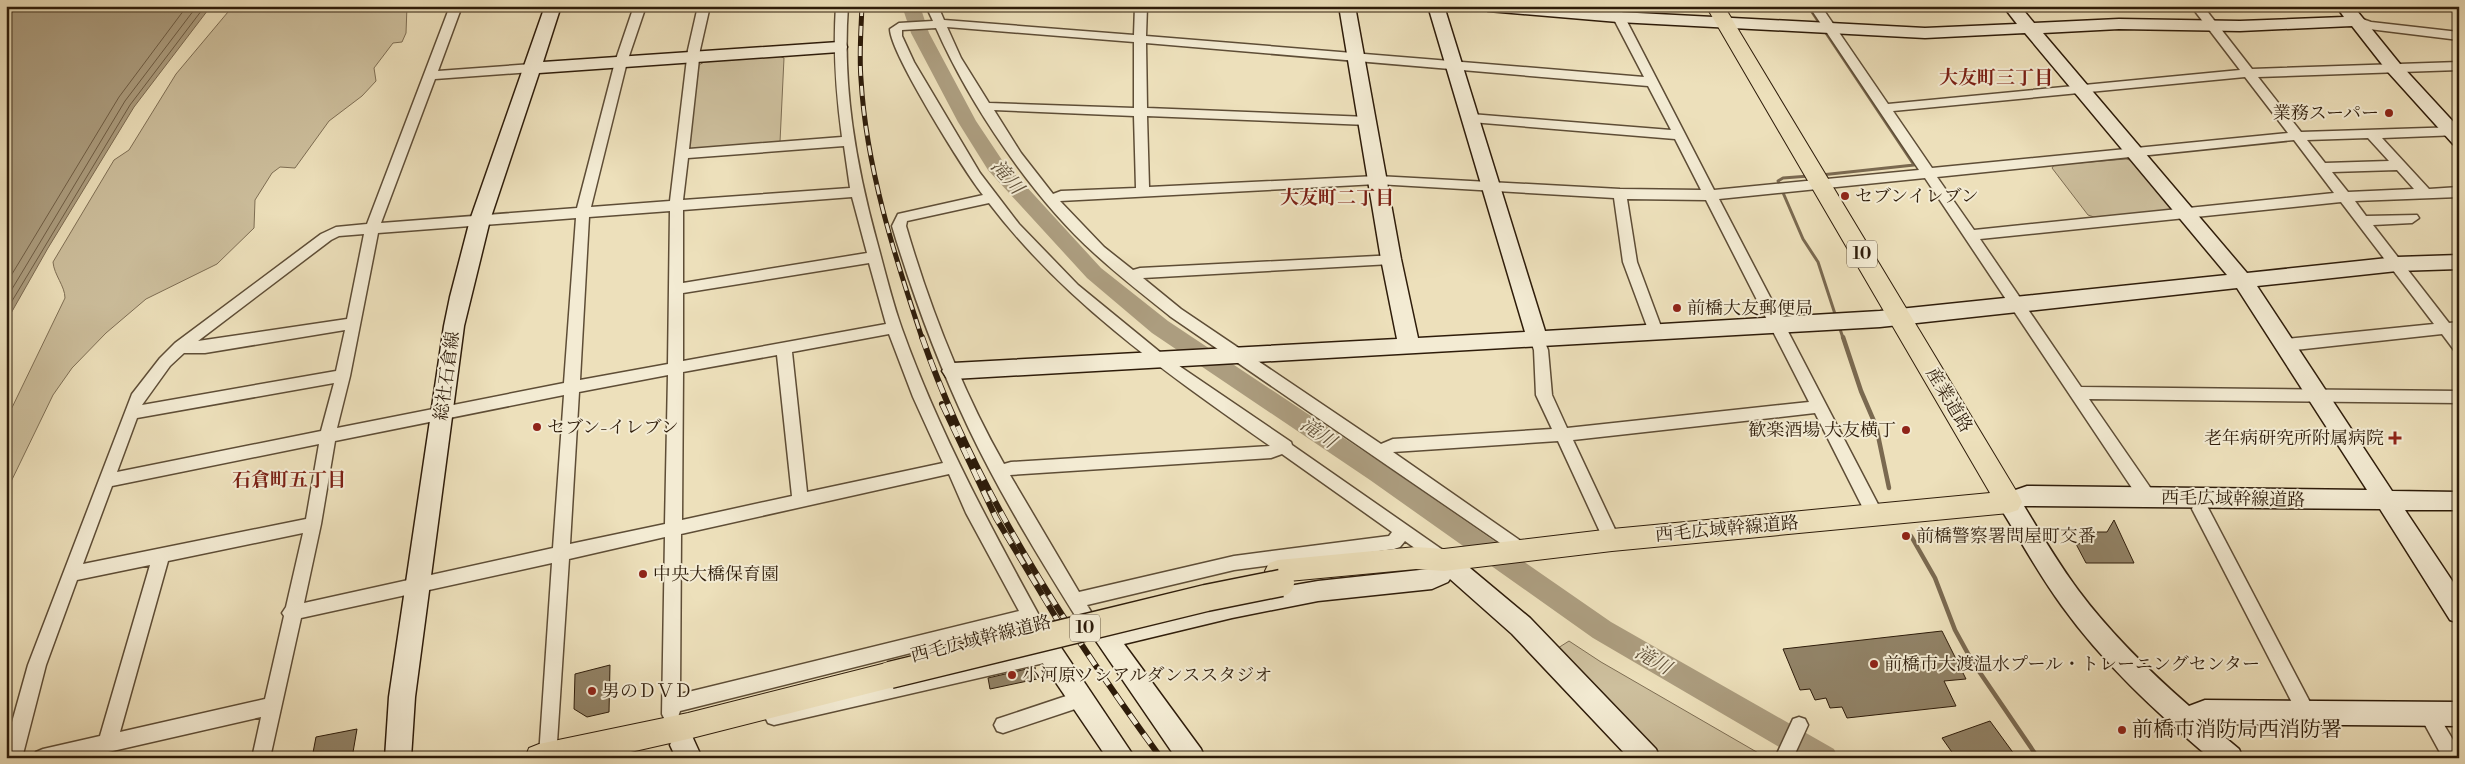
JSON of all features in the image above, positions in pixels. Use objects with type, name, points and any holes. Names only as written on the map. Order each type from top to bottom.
[{"type":"main road","name":"産業道路","points":[[1720,15],[2009,502]]},
{"type":"main road","name":"西毛広域幹線道路","points":[[643,734],[671,710],[889,668],[1206,598],[1279,577],[1418,569],[1452,559],[1612,540],[2009,502]]},
{"type":"main road","name":"西毛広域幹線道路","points":[[545,757],[643,734],[688,726],[889,668]]},
{"type":"street","points":[[261,758],[291,613],[313,524],[328,436],[343,376],[372,229],[456,6]]},
{"type":"street","name":"総社石倉線","points":[[398,758],[402,697],[454,326],[480,220],[553,6]]},
{"type":"street","points":[[545,757],[583,212],[621,62],[640,6]]},
{"type":"street","points":[[704,6],[694,50],[676,205],[671,710],[1031,615]]},
{"type":"street","points":[[842,6],[839,47],[849,141],[857,192],[873,257],[894,328],[921,397],[980,524],[1051,654],[1122,758]]},
{"type":"street","points":[[932,6],[936,24],[955,58],[1016,156],[1051,200],[1099,250],[1176,313],[1237,357],[1381,452],[1518,552]]},
{"type":"street","points":[[1141,6],[1140,112],[1143,192]]},
{"type":"street","points":[[1347,6],[1391,259],[1409,347]]},
{"type":"street","points":[[1436,6],[1541,350],[1544,395],[1612,540]]},
{"type":"street","points":[[1488,6],[1720,15],[1831,30],[1925,33],[2127,24],[2213,26],[2356,21],[2369,25],[2459,36]]},
{"type":"street","points":[[1815,6],[2148,498]]},
{"type":"street","points":[[2011,6],[2242,281],[2286,345],[2459,612]]},
{"type":"street","points":[[2197,6],[2362,221],[2452,327],[2459,346]]},
{"type":"street","points":[[2344,6],[2394,68],[2456,134]]},
{"type":"street","points":[[1616,12],[1875,515]]},
{"type":"street","points":[[1647,758],[1521,626],[1452,559],[1404,530],[1285,446],[1073,289],[1025,240],[991,198],[962,157],[908,62],[895,33],[899,27],[936,24],[1140,38],[1652,82]]},
{"type":"street","points":[[431,75],[839,47]]},
{"type":"street","points":[[1884,108],[2247,73],[2459,66]]},
{"type":"street","points":[[986,107],[1368,121]]},
{"type":"street","points":[[1470,118],[1678,135]]},
{"type":"street","points":[[2372,134],[2426,194]]},
{"type":"street","points":[[1051,200],[1062,196],[1377,180],[1620,194],[1711,196],[1820,183],[2296,136],[2456,134]]},
{"type":"street","points":[[682,154],[849,141]]},
{"type":"street","points":[[2320,168],[2400,165]]},
{"type":"street","points":[[13,758],[12,733],[131,414],[143,390],[180,348],[326,237],[340,231],[857,192]]},
{"type":"street","points":[[1970,235],[2343,197],[2459,192]]},
{"type":"street","points":[[1620,194],[1630,262],[1656,332]]},
{"type":"street","points":[[991,198],[903,217],[899,222],[916,283],[976,428],[1034,533],[1096,633],[1108,641],[1192,758]]},
{"type":"street","points":[[2362,221],[2412,218]]},
{"type":"street","points":[[676,289],[873,257]]},
{"type":"street","points":[[1130,277],[1140,272],[1391,259]]},
{"type":"street","points":[[953,371],[1237,357],[1899,317],[2397,264],[2459,262]]},
{"type":"street","points":[[180,348],[205,347],[354,323]]},
{"type":"street","points":[[2286,345],[2452,327]]},
{"type":"street","points":[[106,481],[442,413],[894,328]]},
{"type":"street","points":[[784,349],[800,500]]},
{"type":"street","points":[[131,414],[343,376]]},
{"type":"street","points":[[2077,393],[2459,397]]},
{"type":"street","points":[[1381,452],[1393,445],[1562,435],[1818,407]]},
{"type":"street","points":[[1000,472],[1011,468],[1271,452],[1285,446]]},
{"type":"street","points":[[291,613],[953,468]]},
{"type":"street","name":"西毛広域幹線道路","points":[[2009,502],[2026,495],[2389,505],[2459,511]]},
{"type":"street","name":"西毛広域幹線道路","points":[[2009,502],[2034,507],[2200,509],[2389,505],[2459,501]]},
{"type":"street","name":"産業道路","points":[[2009,502],[2079,610],[2121,660],[2189,724],[2230,758]]},
{"type":"street","points":[[2200,509],[2306,712]]},
{"type":"street","points":[[71,574],[313,524]]},
{"type":"street","points":[[1075,601],[1182,574],[1238,563],[1394,542],[1404,530]]},
{"type":"street","points":[[107,744],[161,556]]},
{"type":"street","points":[[1108,641],[1116,634],[1249,604],[1318,591],[1432,579],[1440,574],[1452,559]]},
{"type":"street","points":[[686,751],[701,734],[1051,654]]},
{"type":"street","points":[[1004,725],[1081,699]]},
{"type":"street","points":[[43,758],[271,706]]},
{"type":"street","points":[[2189,724],[2195,716],[2205,712],[2459,714]]},
{"type":"street","points":[[2428,714],[2453,758]]},
{"type":"street","points":[[1784,758],[1798,725]]},
{"type":"shaded area","points":[[233,6],[407,6],[406,33],[402,42],[393,43],[374,68],[376,81],[362,96],[329,121],[295,168],[280,167],[272,173],[255,200],[254,228],[217,264],[146,299],[106,333],[72,368],[53,395],[6,492],[6,420],[65,298],[53,262],[114,160],[129,150],[176,74]]},
{"type":"shaded area","points":[[779,56],[784,58],[780,142],[776,144],[694,150],[689,147],[699,65],[704,62]]},
{"type":"shaded area","points":[[2126,159],[2134,161],[2172,207],[2170,211],[2094,217],[2088,215],[2052,168],[2054,165]]},
{"type":"shaded area","points":[[1569,641],[1601,662],[1767,758],[1663,758],[1558,648]]},
{"type":"water","points":[[6,6],[211,6],[134,107],[48,248],[6,322]]},
{"type":"building","points":[[2114,520],[2134,563],[2086,563],[2076,544],[2088,543],[2083,532],[2107,532]]},
{"type":"building","name":"前橋市大渡温水プール・トレーニングセンター","points":[[1942,631],[1966,679],[1944,681],[1956,706],[1847,718],[1842,707],[1830,708],[1826,698],[1815,700],[1810,689],[1800,690],[1783,649]]},
{"type":"building","name":"男のＤＶＤ","points":[[610,665],[609,712],[587,717],[574,709],[575,674]]},
{"type":"building","name":"小河原ソシアルダンススタジオ","points":[[1035,667],[1037,679],[990,689],[988,678]]},
{"type":"building","points":[[1990,721],[2017,758],[1956,758],[1942,738]]},
{"type":"building","points":[[357,729],[352,758],[312,758],[316,737]]},
{"type":"waterway","name":"滝川","points":[[911,6],[920,33],[967,122],[995,165],[1055,233],[1094,273],[1160,327],[1378,473],[1602,630],[1824,758]]},
{"type":"waterway","points":[[1808,6],[1914,165],[1821,175]]},
{"type":"waterway","points":[[1809,176],[1783,178],[1778,181],[1803,239],[1818,262],[1836,317]]},
{"type":"waterway","points":[[1839,326],[1843,338]]},
{"type":"waterway","points":[[1843,337],[1861,391],[1876,426],[1889,488]]},
{"type":"waterway","points":[[1911,536],[1935,578],[1955,630],[1972,661],[2038,758]]},
{"type":"railway","points":[[862,6],[860,70],[869,145],[883,210],[922,338]]},
{"type":"railway","points":[[922,337],[968,449],[1026,556],[1091,659],[1161,758]]},
{"type":"railway","points":[[942,404],[996,518],[1061,626]]},
{"type":"place","name":"業務スーパー","points":[[2389,113]]},
{"type":"place","name":"セブンイレブン","points":[[1845,196]]},
{"type":"place","name":"前橋大友郵便局","points":[[1677,308]]},
{"type":"place","name":"セブン-イレブン","points":[[537,427]]},
{"type":"place","name":"歓楽酒場 大友横丁","points":[[1906,430]]},
{"type":"place","name":"老年病研究所附属病院","points":[[2395,438]]},
{"type":"place","name":"前橋警察署問屋町交番","points":[[1906,536]]},
{"type":"place","name":"中央大橋保育園","points":[[643,574]]},
{"type":"place","name":"前橋市大渡温水プール・トレーニングセンター","points":[[1874,664]]},
{"type":"place","name":"小河原ソシアルダンススタジオ","points":[[1012,675]]},
{"type":"place","name":"男のＤＶＤ","points":[[592,691]]},
{"type":"place","name":"前橋市消防局西消防署","points":[[2122,730]]},
{"type":"district","name":"大友町三丁目","points":[[1996,78]]},
{"type":"district","name":"大友町二丁目","points":[[1337,198]]},
{"type":"district","name":"石倉町五丁目","points":[[289,480]]}]
